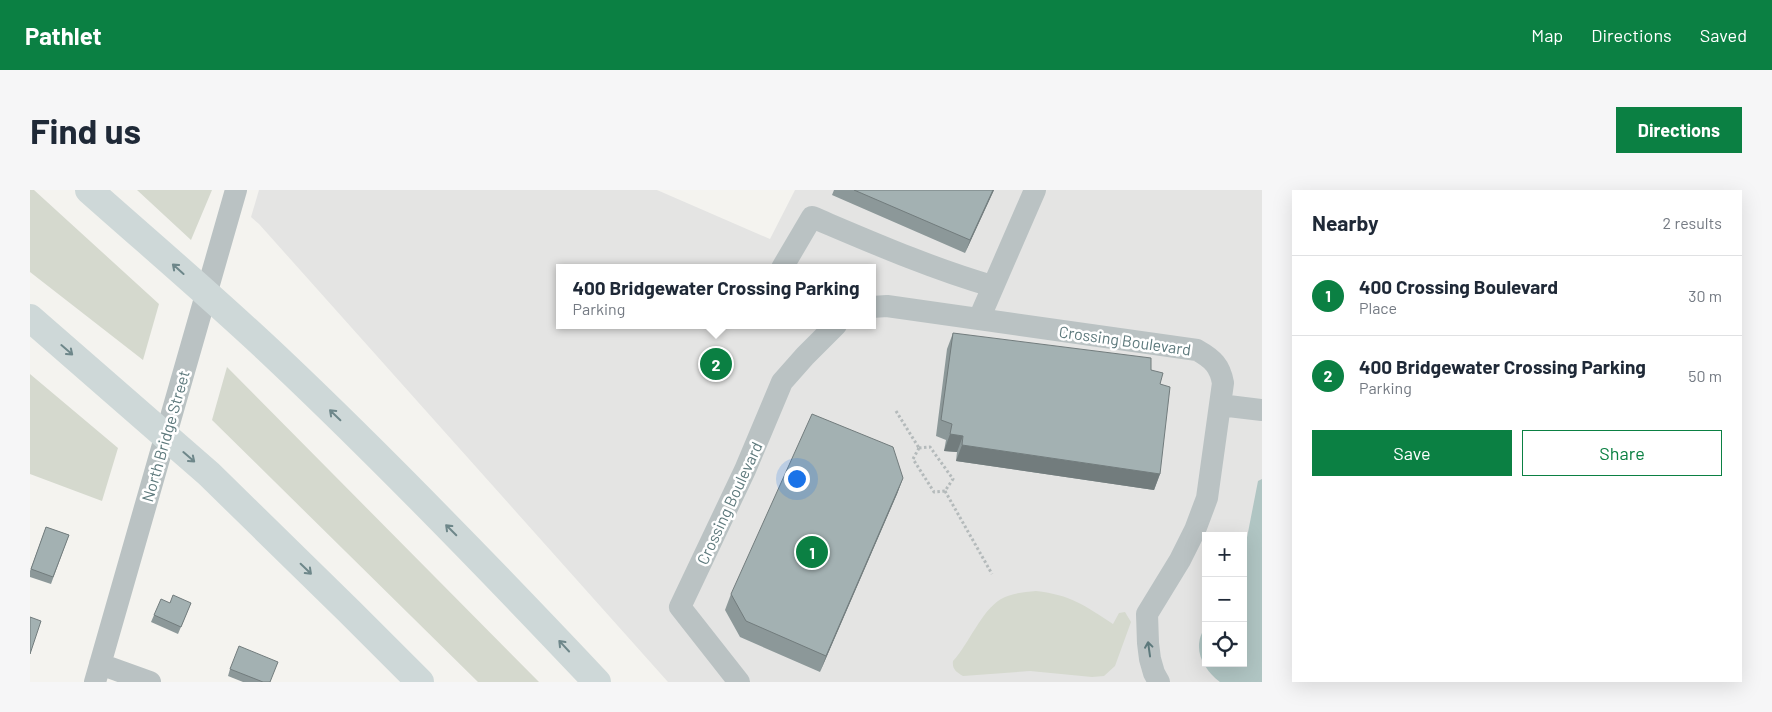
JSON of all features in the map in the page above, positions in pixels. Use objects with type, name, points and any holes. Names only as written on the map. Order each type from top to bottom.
[{"type":"highway","points":[[89,190],[277,358],[407,485],[522,602],[597,682]]},
{"type":"highway","points":[[30,318],[209,474],[420,682]]},
{"type":"street","name":"North Bridge Street","points":[[98,673],[236,190]]},
{"type":"street","points":[[979,319],[1035,190]]},
{"type":"street","points":[[784,264],[812,217],[886,249],[951,274],[992,286]]},
{"type":"street","name":"Crossing Boulevard","points":[[876,307],[887,306],[1197,350],[1217,364],[1224,383],[1207,498],[1195,530],[1180,560],[1147,614],[1150,658],[1154,673],[1159,682]]},
{"type":"street","name":"Crossing Boulevard","points":[[739,682],[680,607],[745,470],[782,382],[832,329]]},
{"type":"street","points":[[1220,405],[1262,410]]},
{"type":"street","points":[[98,673],[150,682]]},
{"type":"path","points":[[896,411],[919,448]]},
{"type":"path","points":[[930,447],[953,480],[945,491],[934,492],[913,459],[919,448],[930,447]]},
{"type":"path","points":[[945,491],[992,574]]},
{"type":"shaded area","points":[[30,190],[34,190],[159,304],[143,360],[30,272]]},
{"type":"shaded area","points":[[137,190],[212,190],[191,240]]},
{"type":"shaded area","points":[[259,190],[657,190],[770,239],[795,190],[1262,190],[1262,682],[668,682],[251,217]]},
{"type":"shaded area","points":[[227,367],[539,682],[478,682],[212,420]]},
{"type":"shaded area","points":[[30,374],[118,448],[102,501],[30,474]]},
{"type":"shaded area","points":[[1262,479],[1262,682],[1220,682],[1206,667],[1247,667],[1247,537],[1258,481]]},
{"type":"shaded area","points":[[1036,591],[1068,598],[1094,611],[1113,624],[1119,613],[1125,612],[1131,622],[1115,666],[1104,676],[1092,677],[1030,671],[963,676],[956,672],[953,661],[987,611],[994,604],[1009,595]]},
{"type":"shaded area","points":[[1202,634],[1202,659],[1199,649]]},
{"type":"building","points":[[854,190],[993,190],[970,240]]},
{"type":"building","points":[[953,333],[1151,358],[1151,370],[1163,373],[1160,384],[1170,387],[1160,474],[962,445],[963,436],[950,434],[952,424],[941,420]]},
{"type":"building","points":[[812,414],[893,447],[903,478],[826,656],[746,621],[731,594]]},
{"type":"building","points":[[46,527],[69,535],[53,577],[31,569]]},
{"type":"building","points":[[173,595],[191,603],[181,627],[154,615],[161,599],[170,603]]},
{"type":"building","points":[[30,617],[41,621],[30,654]]},
{"type":"building","points":[[239,646],[278,662],[270,682],[263,682],[230,669]]},
{"type":"place","name":"400 Bridgewater Crossing Parking","points":[[716,364]]},
{"type":"place","name":"400 Crossing Boulevard","points":[[812,552]]}]
